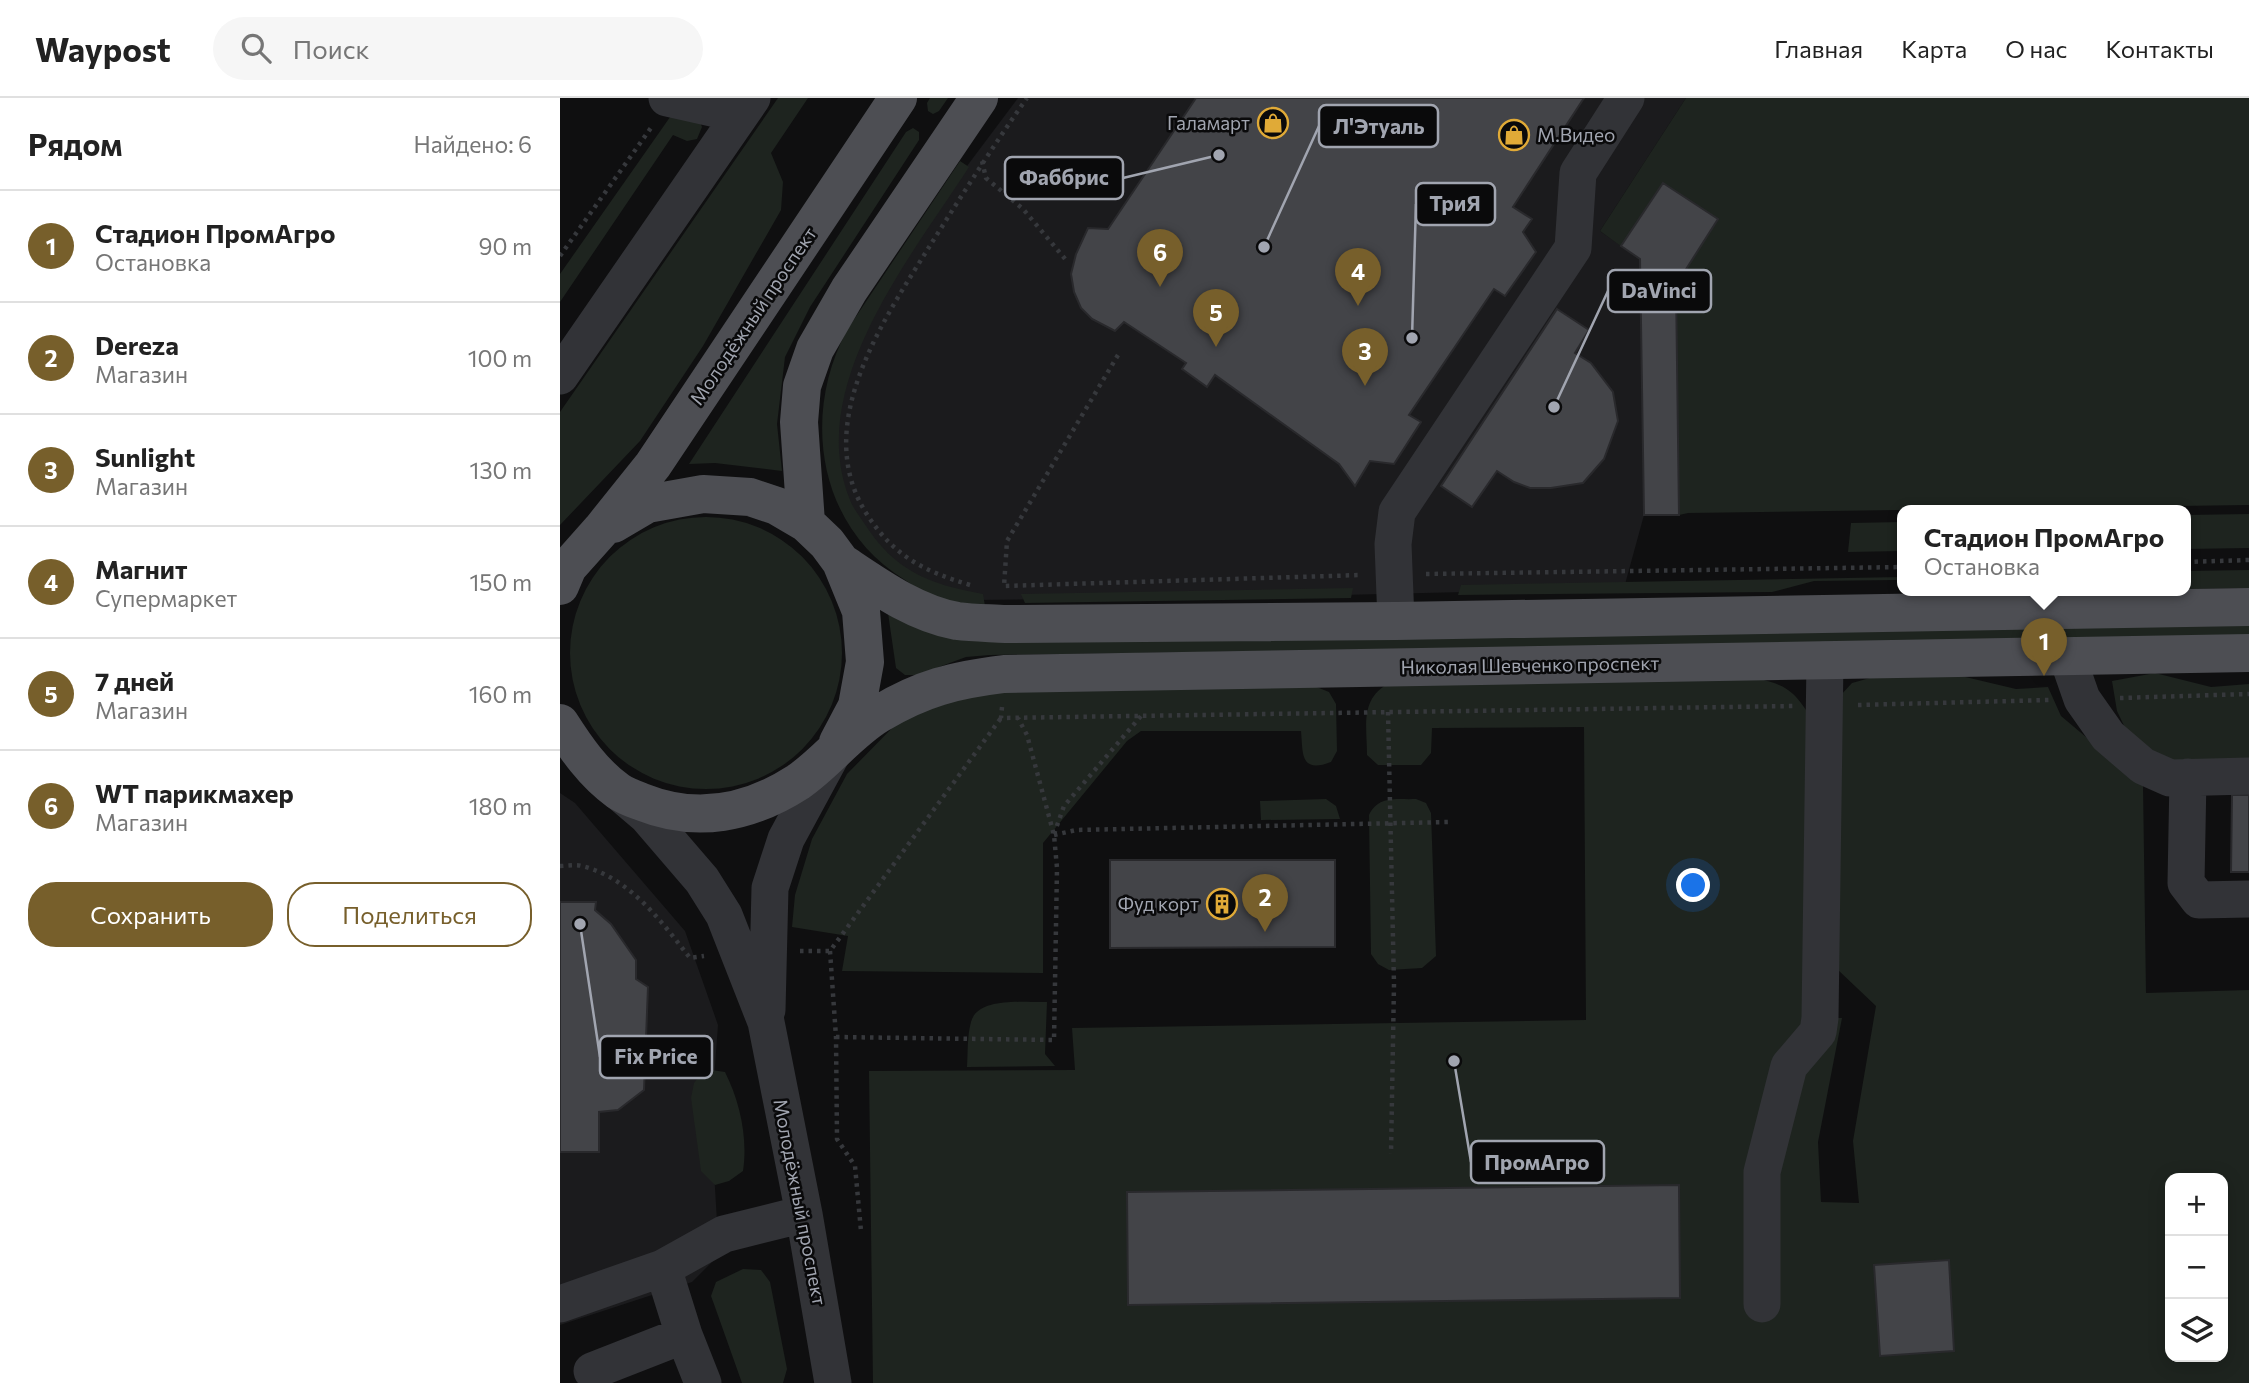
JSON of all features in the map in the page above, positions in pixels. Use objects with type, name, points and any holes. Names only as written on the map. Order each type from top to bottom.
[{"type":"main road","name":"Молодёжный проспект","points":[[563,575],[653,465],[898,98]]},
{"type":"main road","points":[[806,523],[799,422],[802,386],[815,349],[849,290],[979,98]]},
{"type":"main road","name":"Молодёжный проспект","points":[[560,723],[571,752],[619,792],[650,805],[677,812],[725,813],[765,802],[800,780],[832,753],[857,706],[865,662],[861,611],[841,562],[827,543],[806,523],[778,506],[750,497],[703,494],[647,504],[601,530]]},
{"type":"main road","points":[[841,562],[921,610],[957,621],[1006,624],[1396,621],[2249,607]]},
{"type":"main road","name":"Николая Шевченко проспект","points":[[832,753],[877,715],[920,692],[963,679],[1004,674],[2249,653]]},
{"type":"street","points":[[669,98],[716,109],[748,103]]},
{"type":"street","points":[[1396,621],[1394,544],[1397,512],[1573,248],[1578,173],[1626,98]]},
{"type":"street","points":[[560,376],[748,103]]},
{"type":"street","points":[[2067,656],[2082,699],[2108,736],[2143,766],[2170,778],[2249,776]]},
{"type":"street","points":[[1762,1304],[1762,1172],[1789,1066],[1818,1032],[1820,1018],[1825,660]]},
{"type":"street","name":"Молодёжный проспект","points":[[766,1022],[770,888],[786,839],[832,753]]},
{"type":"street","points":[[2188,777],[2186,883],[2199,900],[2249,899]]},
{"type":"street","name":"Молодёжный проспект","points":[[619,792],[647,816],[702,880],[724,915],[766,1022],[804,1214],[833,1383]]},
{"type":"street","points":[[560,1304],[663,1268],[724,1234],[804,1214]]},
{"type":"street","points":[[663,1268],[684,1335],[703,1383]]},
{"type":"street","points":[[592,1371],[684,1335]]},
{"type":"path","points":[[560,256],[669,98]]},
{"type":"path","points":[[972,586],[936,575],[908,560],[882,537],[859,503],[848,471],[845,444],[852,403],[868,351],[882,321],[982,161],[1027,98]]},
{"type":"path","points":[[974,156],[982,161],[986,178],[1023,209],[1066,260]]},
{"type":"path","points":[[2191,562],[2249,560]]},
{"type":"path","points":[[994,586],[1004,586],[1006,624]]},
{"type":"path","points":[[1004,674],[1001,718],[1823,705],[2249,694]]},
{"type":"path","points":[[1388,712],[1394,984],[1391,1153]]},
{"type":"path","points":[[1054,835],[1064,806],[1141,716]]},
{"type":"path","points":[[836,1037],[1055,1040],[1057,868],[1054,835],[1027,735],[1018,718]]},
{"type":"path","points":[[1054,835],[1076,830],[1449,822]]},
{"type":"path","points":[[830,951],[836,1037],[837,1139],[855,1166],[861,1231]]},
{"type":"shaded area","points":[[778,98],[808,98],[771,153],[783,182],[781,210],[703,346],[640,441],[560,525],[560,412]]},
{"type":"shaded area","points":[[930,98],[948,98],[939,111],[933,114],[928,111],[927,103]]},
{"type":"shaded area","points":[[1018,98],[1686,98],[1600,231],[1640,259],[1644,515],[1624,588],[973,600],[910,576],[847,512],[833,463],[834,396],[856,328],[955,182]]},
{"type":"shaded area","points":[[1686,98],[2249,98],[2249,505],[1897,505],[1897,510],[1644,515],[1640,260],[1600,231]]},
{"type":"shaded area","points":[[675,110],[698,117],[702,127],[697,139],[687,141],[673,135],[560,302],[560,274]]},
{"type":"shaded area","points":[[913,128],[919,132],[919,140],[810,307],[785,357],[777,424],[782,471],[715,463],[689,464],[906,132]]},
{"type":"shaded area","points":[[960,161],[969,167],[894,282],[870,325],[852,369],[841,413],[840,457],[851,503],[888,553],[914,573],[929,580],[983,594],[985,606],[952,602],[929,595],[876,558],[853,531],[836,500],[826,467],[822,433],[824,398],[833,363],[847,330]]},
{"type":"shaded area","points":[[2249,514],[2249,548],[2191,549],[2191,515]]},
{"type":"shaded area","points":[[693,517],[719,517],[758,527],[782,540],[802,557],[819,577],[832,601],[840,626],[840,680],[832,705],[819,729],[802,749],[782,766],[758,779],[733,787],[693,789],[666,783],[642,773],[620,758],[601,739],[586,717],[576,693],[570,666],[570,640],[576,613],[586,589],[601,567],[620,548],[642,533],[666,523]]},
{"type":"shaded area","points":[[1897,522],[1897,551],[1848,552],[1851,523]]},
{"type":"shaded area","points":[[2249,570],[2249,588],[2191,589],[2191,571]]},
{"type":"shaded area","points":[[1897,577],[1897,580],[1814,581],[1772,592],[1458,595],[1461,585]]},
{"type":"shaded area","points":[[1353,588],[1351,598],[1025,603],[1021,594]]},
{"type":"shaded area","points":[[888,613],[2249,622],[2249,637],[990,655],[966,657],[917,675],[905,675],[896,668]]},
{"type":"shaded area","points":[[2155,673],[2211,687],[2249,684],[2249,763],[2173,766],[2128,734],[2117,711],[2112,681]]},
{"type":"shaded area","points":[[1957,675],[2016,689],[2048,687],[2061,716],[2143,785],[2146,993],[2249,990],[2249,1383],[873,1383],[869,1071],[1075,1070],[1072,1028],[1586,1020],[1584,727],[1432,728],[1431,753],[1421,765],[1378,765],[1367,755],[1366,725],[1372,699],[1386,685],[1760,679],[1788,690],[1798,699],[1808,713],[1811,1018],[1842,1018],[1818,1142],[1821,1202],[1859,1203],[1853,1141],[1876,1006],[1837,969],[1840,696],[1852,683],[1877,676]]},
{"type":"shaded area","points":[[1314,686],[1329,692],[1336,704],[1337,751],[1331,762],[1321,765],[1308,763],[1305,759],[1301,731],[1141,731],[1127,741],[1043,843],[1043,973],[842,971],[848,936],[792,927],[795,895],[812,839],[847,774],[896,724],[949,699],[993,692]]},
{"type":"shaded area","points":[[560,793],[575,803],[685,931],[718,1025],[711,1121],[719,1255],[692,1282],[560,1325]]},
{"type":"shaded area","points":[[1326,799],[1336,806],[1340,819],[1261,820],[1260,801]]},
{"type":"shaded area","points":[[1416,799],[1426,803],[1431,813],[1436,956],[1422,968],[1389,970],[1378,964],[1371,954],[1369,815],[1383,801]]},
{"type":"shaded area","points":[[1047,1002],[1045,1054],[1055,1066],[967,1067],[969,1033],[975,1014],[983,1008],[1004,1003]]},
{"type":"shaded area","points":[[705,1069],[725,1072],[739,1108],[743,1133],[743,1171],[729,1181],[715,1185],[701,1171],[691,1098],[694,1083]]},
{"type":"shaded area","points":[[743,1269],[761,1270],[770,1282],[787,1369],[783,1383],[742,1383],[711,1296],[716,1282]]},
{"type":"building","points":[[1196,98],[1584,98],[1513,207],[1532,219],[1523,232],[1536,252],[1505,296],[1494,289],[1409,415],[1421,422],[1394,464],[1370,461],[1355,486],[1339,464],[1215,375],[1207,387],[1182,369],[1186,363],[1124,322],[1115,331],[1092,319],[1081,308],[1074,292],[1071,274],[1076,254],[1088,228],[1108,229]]},
{"type":"building","points":[[1663,183],[1718,219],[1676,285],[1679,515],[1644,515],[1640,259],[1621,246]]},
{"type":"building","points":[[1557,309],[1589,330],[1575,353],[1591,363],[1613,392],[1618,421],[1604,459],[1583,483],[1551,488],[1530,488],[1497,471],[1472,507],[1441,486]]},
{"type":"building","points":[[2232,795],[2249,795],[2249,872],[2231,872]]},
{"type":"building","name":"Фуд корт","points":[[1110,860],[1335,860],[1335,947],[1110,948]]},
{"type":"building","points":[[560,902],[596,902],[595,910],[611,924],[636,960],[636,979],[648,987],[644,1090],[618,1110],[599,1112],[599,1152],[560,1152]]},
{"type":"building","points":[[1679,1185],[1680,1298],[1128,1305],[1127,1192]]},
{"type":"building","points":[[1949,1260],[1954,1351],[1880,1356],[1874,1265]]},
{"type":"place","name":"Галамарт","points":[[1273,123]]},
{"type":"place","name":"М.Видео","points":[[1514,135]]},
{"type":"place","name":"Фаббрис","points":[[1219,155]]},
{"type":"place","name":"Л'Этуаль","points":[[1264,247]]},
{"type":"place","name":"WT парикмахер","points":[[1160,287]]},
{"type":"place","name":"Магнит","points":[[1358,306]]},
{"type":"place","name":"ТриЯ","points":[[1412,338]]},
{"type":"place","name":"7 дней","points":[[1216,347]]},
{"type":"place","name":"Sunlight","points":[[1365,386]]},
{"type":"place","name":"DaVinci","points":[[1554,407]]},
{"type":"place","name":"Стадион ПромАгро","points":[[2044,676]]},
{"type":"place","name":"Фуд корт","points":[[1222,904]]},
{"type":"place","name":"Fix Price","points":[[580,924]]},
{"type":"place","name":"Dereza","points":[[1265,932]]},
{"type":"place","name":"ПромАгро","points":[[1454,1061]]}]
